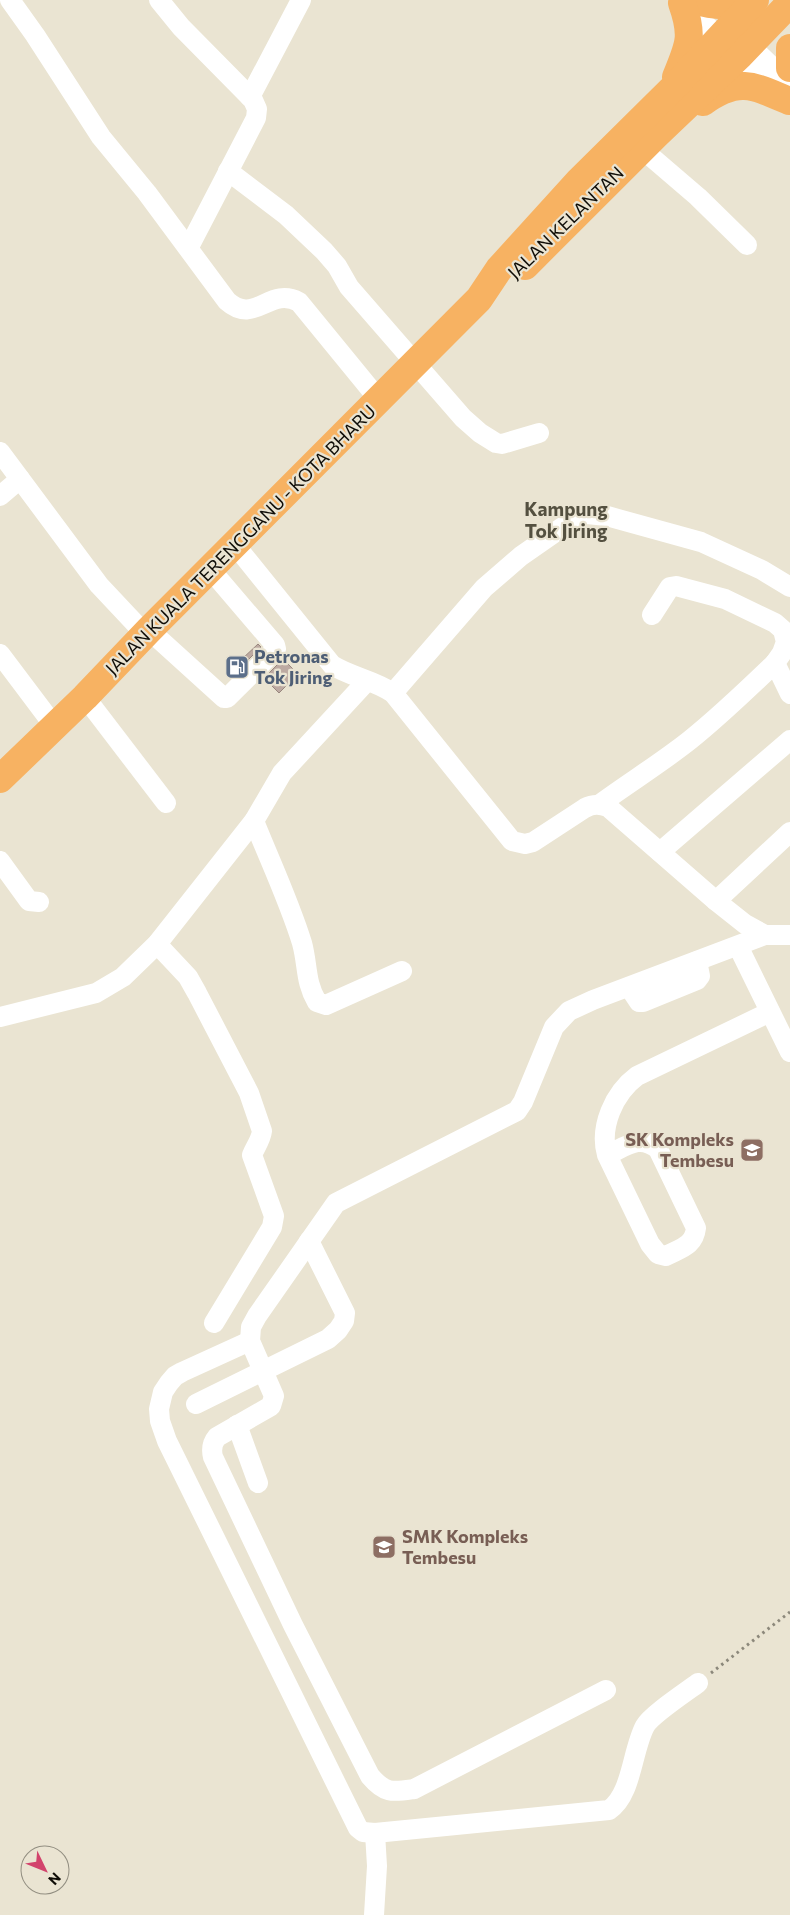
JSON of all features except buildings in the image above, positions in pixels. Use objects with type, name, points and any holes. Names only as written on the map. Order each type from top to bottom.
[{"type":"highway","points":[[671,90],[690,40],[686,1],[722,6],[741,5],[754,0]]},
{"type":"highway","name":"JALAN KELANTAN","points":[[479,299],[499,269],[572,188],[671,90],[754,0]]},
{"type":"highway","name":"JALAN KELANTAN","points":[[479,299],[512,279],[649,142],[745,50],[790,3]]},
{"type":"highway","points":[[790,48],[790,68]]},
{"type":"highway","points":[[649,142],[716,93],[735,85],[750,86],[790,96]]},
{"type":"highway","name":"JALAN KUALA TERENGGANU - KOTA BHARU","points":[[0,778],[85,697],[147,632],[380,401],[479,299]]},
{"type":"street","points":[[10,0],[101,137],[189,247],[227,301],[235,308],[243,310],[252,309],[281,298],[291,298],[299,302],[380,401]]},
{"type":"street","points":[[159,0],[181,27],[250,97],[258,109],[256,118],[189,247]]},
{"type":"street","points":[[250,97],[301,0]]},
{"type":"street","points":[[686,1],[745,50],[790,96]]},
{"type":"street","points":[[649,142],[698,197],[747,245]]},
{"type":"street","points":[[228,171],[286,215],[324,252],[337,266],[349,286],[415,364],[467,422],[480,433],[496,443],[502,444],[540,433]]},
{"type":"street","points":[[0,452],[99,585],[147,632],[224,698],[227,698],[276,649],[210,569]]},
{"type":"street","points":[[0,496],[20,479]]},
{"type":"street","points":[[393,693],[484,588],[521,556],[577,517],[587,514],[607,516],[701,542],[762,570],[790,587]]},
{"type":"street","points":[[235,544],[332,665],[368,681],[380,684],[393,693],[512,841],[525,844],[533,842],[592,804],[600,804],[614,811],[716,901],[745,924],[765,935]]},
{"type":"street","points":[[600,804],[653,768],[730,706],[775,663],[785,647],[786,642],[783,630],[775,623],[725,599],[673,586],[670,587],[652,615]]},
{"type":"street","points":[[0,654],[55,727]]},
{"type":"street","points":[[775,663],[790,694]]},
{"type":"street","points":[[0,1016],[96,993],[123,977],[157,944],[254,821],[282,774],[368,681]]},
{"type":"street","points":[[85,697],[166,802]]},
{"type":"street","points":[[660,852],[790,740]]},
{"type":"street","points":[[254,821],[290,910],[302,945],[308,986],[317,1002],[326,1005],[402,972]]},
{"type":"street","points":[[716,901],[790,832]]},
{"type":"street","points":[[0,861],[29,901],[39,902]]},
{"type":"street","points":[[606,1690],[414,1788],[395,1792],[378,1786],[370,1776],[293,1625],[211,1451],[217,1437],[271,1406],[273,1403],[274,1396],[250,1341],[251,1327],[256,1316],[336,1203],[517,1111],[523,1102],[554,1026],[569,1011],[765,935],[790,935]]},
{"type":"street","points":[[157,944],[188,978],[197,993],[249,1093],[262,1131],[252,1155],[274,1216],[272,1227],[214,1323]]},
{"type":"street","points":[[738,946],[790,1052]]},
{"type":"street","points":[[607,1155],[639,1140],[649,1142],[658,1149],[696,1228],[694,1237],[688,1245],[666,1256],[658,1254],[650,1244],[607,1155],[604,1143],[605,1130],[619,1092],[637,1076],[770,1012]]},
{"type":"street","points":[[196,1404],[328,1339],[338,1330],[344,1321],[345,1313],[309,1241]]},
{"type":"street","points":[[250,1341],[175,1376],[163,1392],[160,1400],[160,1421],[167,1441],[358,1828],[363,1832],[375,1833],[609,1810],[615,1806],[624,1790],[645,1725],[698,1683]]},
{"type":"street","points":[[237,1425],[258,1483]]},
{"type":"street","points":[[374,1915],[377,1866],[375,1833]]},
{"type":"path","points":[[698,1683],[790,1612]]},
{"type":"place","name":"Petronas Tok Jiring","points":[[237,667]]},
{"type":"place","name":"SK Kompleks Tembesu","points":[[752,1150]]},
{"type":"place","name":"SMK Kompleks Tembesu","points":[[384,1547]]},
{"type":"district","name":"Kampung Tok Jiring","points":[[566,520]]}]
